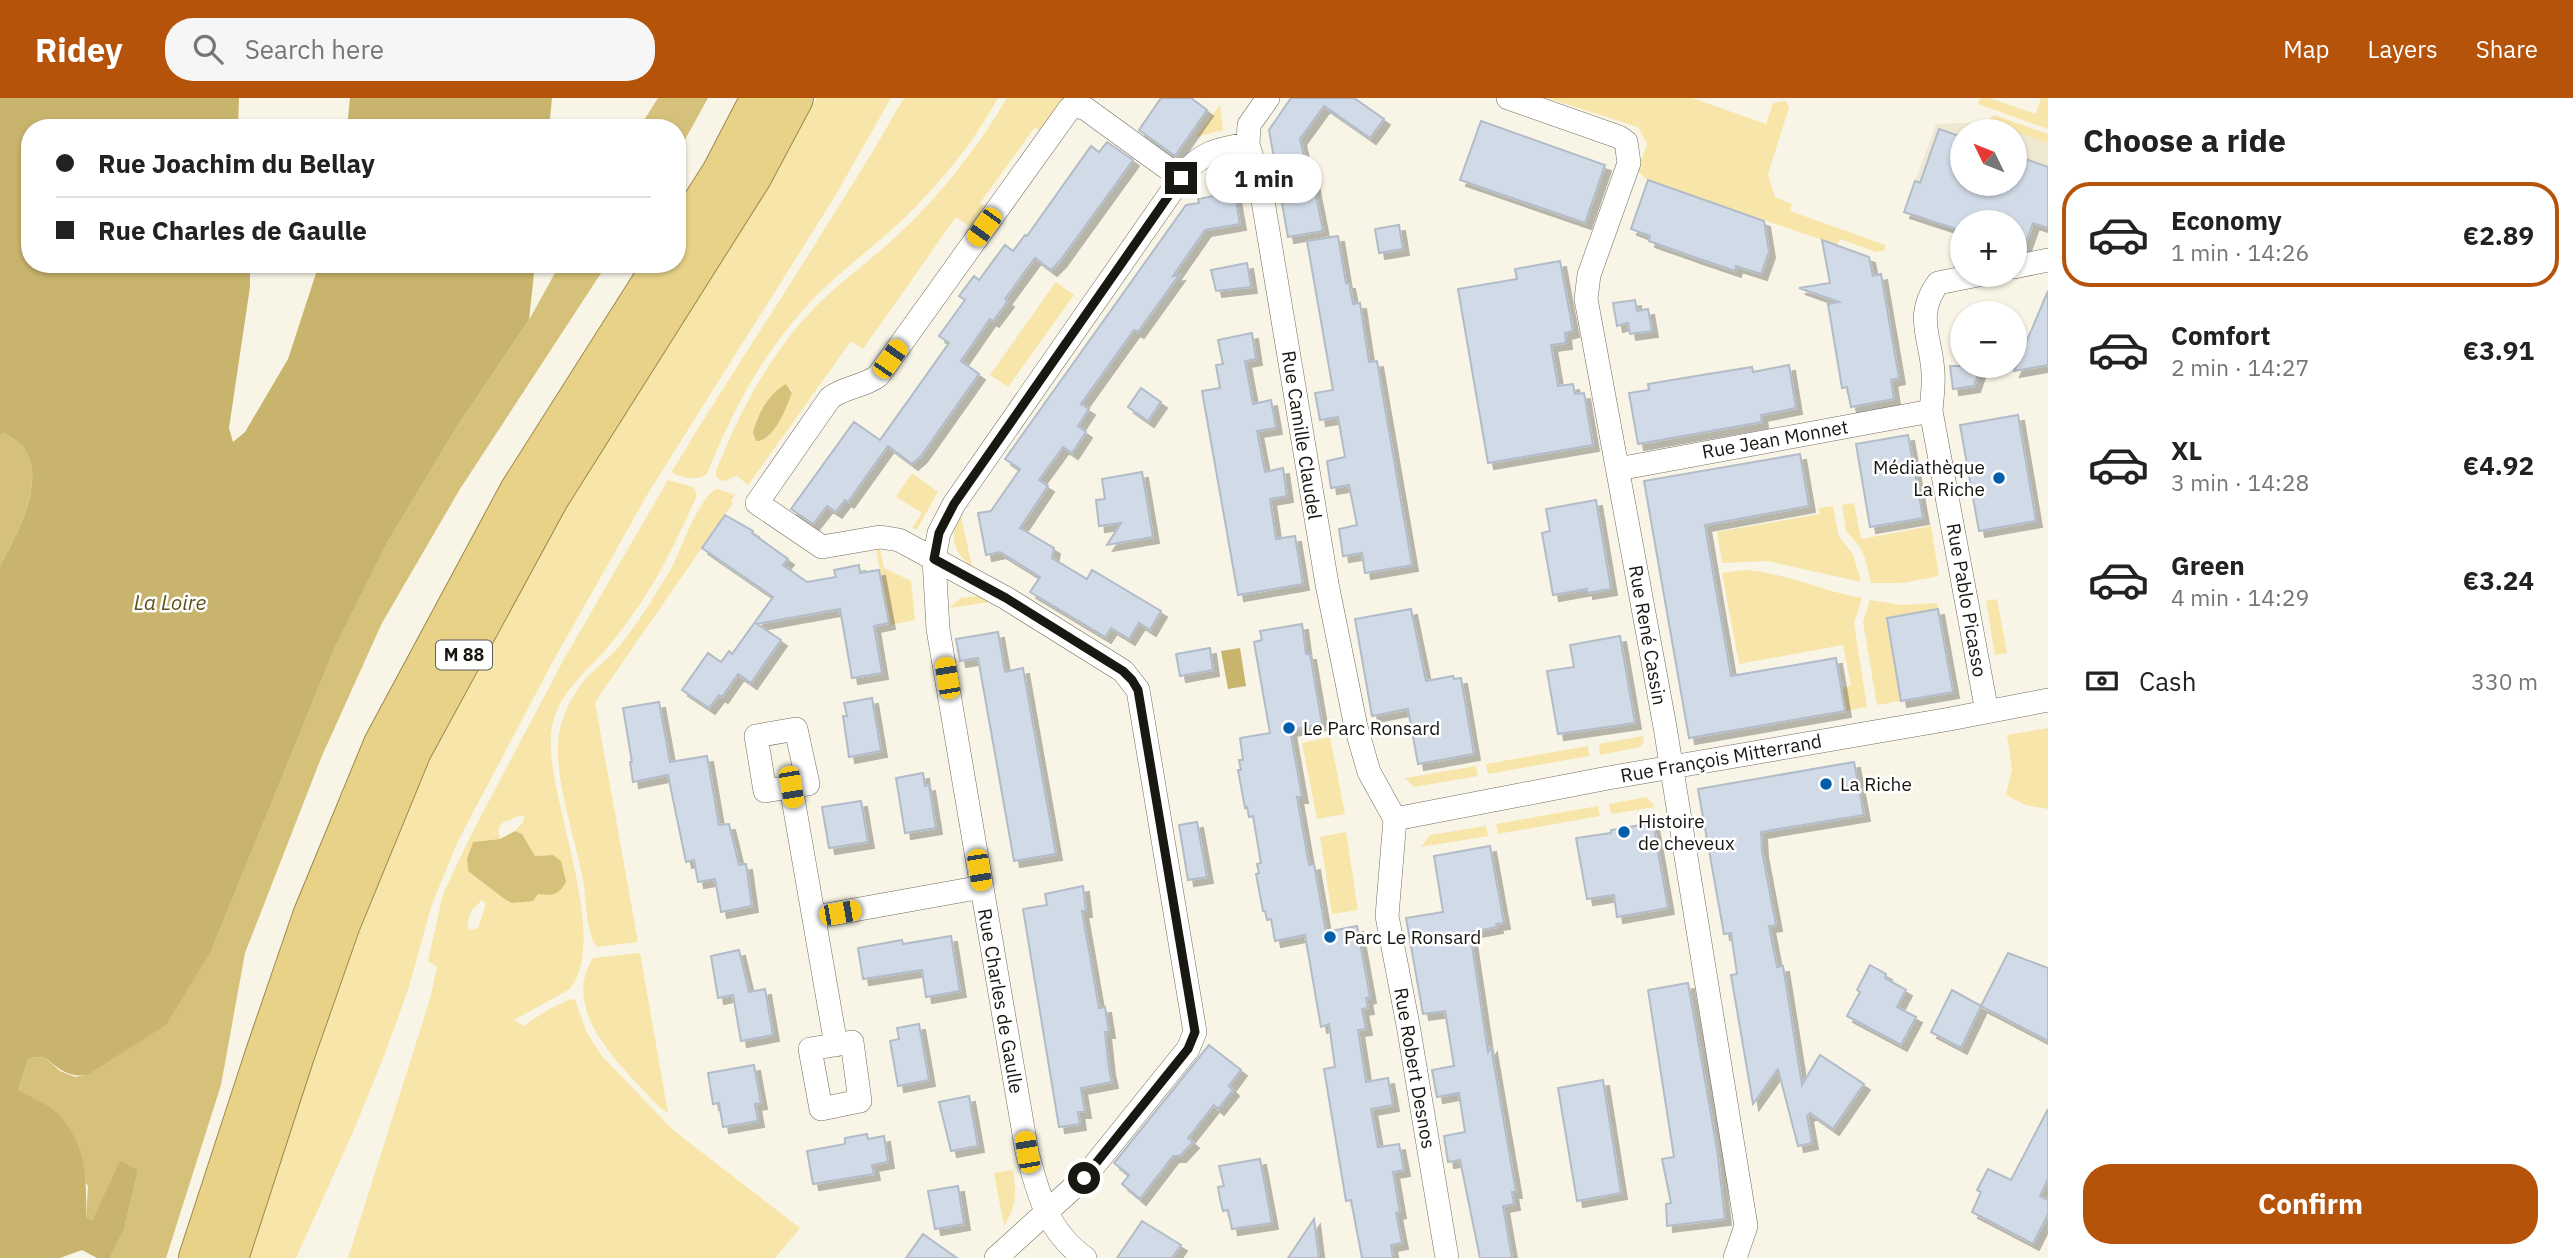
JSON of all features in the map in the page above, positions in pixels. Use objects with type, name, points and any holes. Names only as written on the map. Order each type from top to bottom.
[{"type":"highway","points":[[686,228],[721,173],[760,98]]},
{"type":"highway","name":"M 88","points":[[229,1258],[341,924],[412,751],[550,497],[752,177],[794,98]]},
{"type":"highway","name":"M 88","points":[[198,1258],[312,916],[383,744],[519,491],[657,273]]},
{"type":"street","points":[[1248,144],[1249,125],[1268,98]]},
{"type":"street","name":"Rue René Cassin","points":[[1508,98],[1619,137],[1626,142],[1628,149],[1629,163],[1589,275],[1586,299],[1671,767],[1746,1226],[1735,1258]]},
{"type":"street","points":[[996,1258],[1084,1178],[1188,1049],[1195,1032],[1138,690],[1123,671],[1006,598],[899,540],[880,537],[827,547],[816,545],[757,503],[830,398],[838,392],[870,382],[877,376],[1070,108],[1077,106],[1086,109],[1181,178]]},
{"type":"street","name":"Rue Charles de Gaulle","points":[[1085,1258],[1070,1247],[1046,1214],[1027,1152],[938,629],[934,559],[939,533],[954,504],[1192,163],[1204,154],[1248,144]]},
{"type":"street","name":"Rue Camille Claudel","points":[[1248,144],[1261,189],[1327,584],[1356,727],[1369,772],[1395,818]]},
{"type":"street","points":[[2027,265],[2048,261]]},
{"type":"street","name":"Rue Pablo Picasso","points":[[1950,281],[1938,283],[1928,297],[1924,314],[1933,373],[1931,411],[1987,712]]},
{"type":"street","name":"Rue Jean Monnet","points":[[1618,468],[1931,411]]},
{"type":"street","name":"Rue François Mitterrand","points":[[1395,818],[2048,699]]},
{"type":"street","points":[[791,787],[836,1045]]},
{"type":"street","name":"Rue Robert Desnos","points":[[1395,818],[1387,916],[1447,1258]]},
{"type":"street","points":[[815,917],[982,887]]},
{"type":"shaded area","points":[[658,98],[708,98],[686,138],[686,119],[645,119]]},
{"type":"shaded area","points":[[817,98],[891,98],[834,198],[650,490],[552,663],[458,841],[432,904],[408,990],[384,1056],[296,1258],[243,1258],[363,902],[468,670],[591,464],[754,208]]},
{"type":"shaded area","points":[[904,98],[998,98],[966,148],[927,194],[899,223],[826,286],[788,328],[748,387],[707,474],[686,478],[674,474],[672,471]]},
{"type":"shaded area","points":[[1007,98],[1070,98],[1042,132],[1035,127],[980,203],[986,209],[972,228],[956,217],[863,349],[851,341],[748,485],[737,476],[723,481],[719,479],[716,471],[733,431],[764,373],[789,337],[827,296],[890,242],[932,201]],"holes":[[[791,389],[792,393],[780,419],[754,438],[754,430],[761,415]]]},
{"type":"shaded area","points":[[1547,98],[1692,98],[1766,124],[1773,103],[1786,101],[1789,108],[1768,174],[1775,197],[1792,204],[1790,211],[1885,245],[1885,250],[1876,252],[1840,239],[1837,245],[1648,180],[1637,171],[1647,144],[1638,127]]},
{"type":"shaded area","points":[[1981,98],[1989,98],[2036,114],[2041,98],[2048,98],[2048,129],[2027,122],[2027,119],[1978,104]]},
{"type":"shaded area","points":[[1220,105],[1223,130],[1196,137]]},
{"type":"shaded area","points":[[1994,115],[2005,119],[1990,119]]},
{"type":"shaded area","points":[[1950,123],[1950,196],[2027,196],[2027,136],[2048,143],[2048,226],[2027,220],[2027,210],[1950,210],[1950,230],[1904,212],[1936,124]]},
{"type":"shaded area","points":[[2027,127],[2048,134],[2048,143],[2027,136]]},
{"type":"shaded area","points":[[555,273],[601,273],[460,489],[382,623],[321,758],[245,953],[221,1085],[166,1258],[110,1258],[124,1230],[138,1170],[120,1162],[92,1220],[86,1217],[88,1186],[18,1090],[29,1058],[44,1057],[60,1071],[75,1077],[86,1075],[116,1055],[212,949],[336,645],[387,543],[458,425],[529,320]]},
{"type":"shaded area","points":[[1056,282],[1074,295],[1008,387],[990,375]]},
{"type":"shaded area","points":[[786,384],[792,393],[783,415],[769,435],[756,441],[753,433],[757,419],[769,399]]},
{"type":"shaded area","points":[[4,433],[22,446],[32,473],[27,506],[0,566],[0,437]]},
{"type":"shaded area","points":[[912,473],[938,492],[917,529],[912,528],[922,513],[896,497]]},
{"type":"shaded area","points":[[668,480],[693,487],[697,495],[671,551],[648,591],[612,642],[572,686],[558,707],[551,734],[552,762],[581,902],[584,936],[581,965],[570,989],[514,1020],[524,1026],[547,1010],[571,999],[575,1000],[587,1033],[602,1056],[673,1130],[800,1228],[775,1258],[348,1258],[430,999],[437,967],[428,961],[443,894],[472,833],[564,659]],"holes":[[[522,815],[523,822],[515,831],[522,834],[535,856],[553,855],[546,895],[503,898],[468,871],[467,859],[473,842],[500,839],[498,830],[502,823]],[[482,900],[486,904],[478,928],[470,930],[467,926],[471,911]]]},
{"type":"shaded area","points":[[717,489],[735,495],[731,501],[733,503],[595,702],[638,942],[597,947],[589,927],[581,868],[561,785],[558,746],[560,728],[579,687],[629,634],[672,567],[697,512]]},
{"type":"shaded area","points":[[1854,503],[1861,539],[1931,526],[1939,576],[1902,583],[1871,583],[1860,547],[1846,531],[1842,505]]},
{"type":"shaded area","points":[[1833,506],[1839,537],[1853,554],[1861,582],[1767,561],[1722,563],[1717,532],[1820,514],[1819,508]]},
{"type":"shaded area","points":[[960,512],[972,566],[960,555],[954,542]]},
{"type":"shaded area","points":[[876,548],[880,549],[884,568],[911,581],[915,620],[889,625]]},
{"type":"shaded area","points":[[1744,570],[1774,574],[1862,598],[1854,623],[1867,707],[1845,711],[1841,688],[1851,686],[1843,645],[1739,664],[1722,573]]},
{"type":"shaded area","points":[[978,596],[989,602],[950,608],[960,598]]},
{"type":"shaded area","points":[[1997,599],[2007,653],[1995,655],[1986,601]]},
{"type":"shaded area","points":[[1870,600],[1901,605],[1937,603],[1938,609],[1887,618],[1901,701],[1877,705],[1863,622]]},
{"type":"shaded area","points":[[2048,728],[2048,809],[2025,805],[2006,795],[2012,769],[2007,735]]},
{"type":"shaded area","points":[[1643,736],[1644,742],[1640,747],[1600,755],[1599,744]]},
{"type":"shaded area","points":[[1330,737],[1345,814],[1317,819],[1302,743]]},
{"type":"shaded area","points":[[1588,746],[1589,756],[1488,774],[1486,764]]},
{"type":"shaded area","points":[[1476,766],[1478,776],[1414,787],[1405,778]]},
{"type":"shaded area","points":[[1647,797],[1655,807],[1611,814],[1609,804]]},
{"type":"shaded area","points":[[1598,806],[1600,816],[1498,834],[1496,824]]},
{"type":"shaded area","points":[[1486,826],[1488,836],[1421,847],[1430,835]]},
{"type":"shaded area","points":[[515,831],[522,834],[535,856],[553,855],[561,861],[566,882],[558,892],[551,895],[538,894],[533,901],[512,903],[468,871],[467,859],[473,842],[500,839]]},
{"type":"shaded area","points":[[1346,832],[1358,910],[1332,914],[1320,837]]},
{"type":"shaded area","points":[[640,953],[668,1113],[630,1076],[600,1039],[590,1020],[584,999],[584,979],[593,958]]},
{"type":"shaded area","points":[[1013,1170],[1014,1199],[1004,1226],[994,1173]]},
{"type":"water","name":"La Loire","points":[[0,98],[239,98],[238,119],[21,119],[21,273],[250,273],[229,428],[233,442],[245,432],[288,359],[316,273],[534,273],[529,320],[458,425],[387,543],[336,645],[212,949],[166,1025],[87,1075],[69,1074],[44,1057],[29,1058],[18,1090],[57,1113],[76,1140],[85,1177],[86,1217],[92,1220],[120,1161],[138,1170],[124,1230],[110,1258],[97,1258],[82,1250],[60,1258],[0,1258],[0,566],[27,506],[32,474],[29,459],[22,446],[4,433],[0,437]]},
{"type":"water","points":[[350,98],[552,98],[550,119],[348,119]]},
{"type":"water","points":[[1240,648],[1246,686],[1228,689],[1221,651]]},
{"type":"building","points":[[1161,98],[1191,98],[1207,110],[1175,156],[1139,130]]},
{"type":"building","points":[[1291,98],[1354,98],[1384,119],[1370,138],[1324,106],[1300,139],[1306,165],[1310,165],[1323,231],[1288,237],[1269,130]]},
{"type":"building","points":[[1481,121],[1605,165],[1585,223],[1460,180]]},
{"type":"building","points":[[1939,129],[1950,133],[1950,196],[2027,196],[2027,160],[2048,167],[2048,228],[2033,223],[2027,240],[2027,210],[1950,210],[1950,227],[1904,212],[1915,181],[1920,183]]},
{"type":"building","points":[[1107,142],[1133,160],[1060,261],[1051,270],[1035,258],[1005,299],[1008,301],[993,321],[990,319],[961,361],[979,374],[921,456],[912,464],[888,446],[848,502],[845,500],[836,512],[827,506],[813,524],[791,509],[854,422],[880,440],[949,343],[939,336],[965,300],[959,296],[974,276],[979,280],[1005,245],[1013,251],[1025,235],[1027,236],[1091,146],[1099,152]]},
{"type":"building","points":[[1648,180],[1764,221],[1769,252],[1761,274],[1736,266],[1735,271],[1697,258],[1649,241],[1650,236],[1631,229]]},
{"type":"building","points":[[1229,193],[1230,197],[1235,196],[1240,224],[1205,230],[1173,276],[1179,275],[1138,332],[1134,330],[1081,404],[1089,409],[1078,426],[1086,432],[1072,453],[1063,447],[1039,480],[1048,486],[1020,528],[1054,548],[1052,558],[1087,579],[1092,570],[1161,611],[1150,630],[1139,623],[1129,639],[1111,628],[1105,637],[1030,592],[1040,577],[1000,552],[986,555],[978,513],[991,511],[1020,469],[1005,459],[1186,205],[1199,203],[1198,199]]},
{"type":"building","points":[[1399,225],[1403,249],[1379,253],[1375,229]]},
{"type":"building","points":[[1338,236],[1346,283],[1349,283],[1353,304],[1360,303],[1369,362],[1377,361],[1412,565],[1365,573],[1362,553],[1343,556],[1339,529],[1357,525],[1349,485],[1331,488],[1327,461],[1345,457],[1338,417],[1320,420],[1315,393],[1333,390],[1307,241]]},
{"type":"building","points":[[1822,240],[1869,257],[1873,276],[1881,274],[1899,378],[1891,380],[1894,399],[1851,407],[1847,387],[1842,388],[1828,304],[1839,302],[1799,288],[1830,283]]},
{"type":"building","points":[[1560,261],[1573,331],[1565,333],[1566,343],[1551,345],[1558,386],[1573,384],[1575,394],[1584,393],[1593,445],[1488,463],[1458,289],[1517,279],[1515,269]]},
{"type":"building","points":[[1247,263],[1251,287],[1216,291],[1211,270]]},
{"type":"building","points":[[2048,291],[2048,365],[2027,369],[2027,340]]},
{"type":"building","points":[[1635,300],[1637,311],[1648,309],[1652,331],[1630,334],[1628,323],[1617,326],[1613,303]]},
{"type":"building","points":[[1252,333],[1256,359],[1245,361],[1253,404],[1271,400],[1276,428],[1257,431],[1265,472],[1283,468],[1287,496],[1270,499],[1276,539],[1295,536],[1303,584],[1238,595],[1202,391],[1220,388],[1216,365],[1223,364],[1218,340]]},
{"type":"building","points":[[1789,365],[1796,408],[1761,415],[1762,422],[1638,444],[1629,393],[1649,390],[1648,384],[1752,367],[1753,372]]},
{"type":"building","points":[[1952,378],[1977,378],[1974,386],[1953,389]]},
{"type":"building","points":[[1141,388],[1161,402],[1148,421],[1128,407]]},
{"type":"building","name":"Médiathèque La Riche","points":[[2018,415],[2036,521],[1979,531],[1960,425]]},
{"type":"building","points":[[1908,435],[1923,518],[1870,527],[1856,444]]},
{"type":"building","points":[[1800,454],[1809,506],[1705,525],[1731,676],[1836,658],[1845,711],[1689,738],[1644,481]]},
{"type":"building","points":[[1142,472],[1153,537],[1107,545],[1121,523],[1099,526],[1096,500],[1105,499],[1102,479]]},
{"type":"building","points":[[1596,500],[1611,589],[1587,593],[1587,589],[1553,595],[1542,533],[1550,531],[1546,509]]},
{"type":"building","points":[[725,515],[753,531],[752,533],[788,559],[783,565],[807,582],[836,577],[834,570],[859,565],[860,573],[879,570],[889,623],[874,626],[882,673],[852,678],[840,609],[757,624],[781,640],[751,683],[738,674],[722,697],[719,695],[709,708],[682,690],[708,653],[721,662],[729,651],[732,654],[773,597],[702,548]]},
{"type":"building","points":[[1411,609],[1426,681],[1453,676],[1454,679],[1461,678],[1474,754],[1418,764],[1408,709],[1372,716],[1355,619]]},
{"type":"building","points":[[1938,609],[1953,692],[1901,701],[1887,618]]},
{"type":"building","points":[[1302,624],[1322,724],[1290,730],[1302,797],[1297,797],[1309,865],[1314,864],[1326,932],[1357,926],[1370,997],[1366,998],[1368,1008],[1362,1009],[1366,1029],[1358,1030],[1366,1082],[1388,1078],[1393,1105],[1371,1109],[1378,1147],[1399,1144],[1404,1170],[1393,1172],[1400,1212],[1396,1213],[1402,1243],[1391,1245],[1393,1258],[1362,1258],[1351,1200],[1346,1201],[1324,1069],[1335,1067],[1329,1024],[1321,1027],[1305,935],[1275,941],[1271,919],[1267,920],[1263,911],[1256,874],[1259,873],[1257,864],[1261,863],[1253,816],[1249,817],[1247,807],[1245,808],[1238,770],[1241,770],[1239,760],[1243,760],[1240,738],[1270,733],[1254,642],[1262,640],[1260,631]]},
{"type":"building","points":[[998,632],[1005,672],[1023,668],[1056,854],[1014,861],[978,658],[960,661],[956,639]]},
{"type":"building","points":[[1620,636],[1635,723],[1558,734],[1547,671],[1574,667],[1570,645]]},
{"type":"building","points":[[1210,648],[1213,670],[1180,676],[1176,654]]},
{"type":"building","points":[[872,698],[881,751],[849,757],[843,716],[847,716],[844,703]]},
{"type":"building","points":[[659,702],[670,762],[707,756],[719,825],[729,824],[739,865],[746,864],[752,906],[721,912],[715,879],[698,882],[694,860],[686,862],[668,775],[633,782],[623,708]]},
{"type":"building","points":[[1854,762],[1864,815],[1761,832],[1776,925],[1769,926],[1777,967],[1783,966],[1802,1085],[1820,1055],[1864,1084],[1833,1129],[1810,1113],[1807,1116],[1812,1143],[1798,1146],[1778,1069],[1753,1104],[1731,975],[1737,974],[1731,933],[1724,934],[1698,789]]},
{"type":"building","points":[[923,773],[925,786],[929,785],[936,828],[905,833],[896,778]]},
{"type":"building","points":[[861,801],[868,842],[829,848],[822,807]]},
{"type":"building","points":[[1197,822],[1207,877],[1188,880],[1179,825]]},
{"type":"building","points":[[1653,823],[1668,908],[1617,917],[1614,895],[1587,899],[1576,838]]},
{"type":"building","points":[[1490,846],[1504,923],[1470,932],[1488,1052],[1491,1047],[1516,1192],[1512,1192],[1514,1204],[1503,1206],[1512,1258],[1480,1258],[1460,1160],[1448,1162],[1444,1136],[1465,1132],[1459,1093],[1437,1097],[1432,1070],[1454,1066],[1445,1011],[1423,1014],[1406,918],[1443,912],[1434,856]]},
{"type":"building","points":[[1083,886],[1086,911],[1082,911],[1099,1008],[1105,1007],[1109,1032],[1105,1032],[1112,1082],[1081,1088],[1085,1112],[1078,1112],[1080,1124],[1059,1127],[1023,909],[1047,905],[1045,894]]},
{"type":"building","points":[[951,936],[960,991],[926,997],[922,970],[863,979],[858,948],[902,940],[903,944]]},
{"type":"building","points":[[739,950],[749,992],[765,989],[773,1035],[741,1041],[733,995],[718,998],[711,956]]},
{"type":"building","points":[[2008,953],[2048,968],[2048,1041],[1981,1006]]},
{"type":"building","points":[[1870,965],[1886,974],[1885,978],[1906,990],[1897,1007],[1916,1017],[1901,1045],[1847,1016]]},
{"type":"building","points":[[1688,983],[1717,1149],[1725,1219],[1667,1226],[1666,1204],[1671,1203],[1662,1159],[1674,1157],[1648,990]]},
{"type":"building","points":[[1952,990],[1981,1006],[1961,1048],[1931,1032]]},
{"type":"building","points":[[919,1024],[929,1080],[898,1086],[890,1041],[899,1039],[897,1028]]},
{"type":"building","points":[[1209,1045],[1241,1070],[1229,1086],[1233,1090],[1218,1109],[1214,1105],[1188,1138],[1193,1142],[1180,1156],[1173,1156],[1140,1199],[1122,1184],[1129,1175],[1114,1163]]},
{"type":"building","points":[[754,1065],[761,1103],[755,1104],[758,1121],[723,1127],[719,1103],[713,1104],[708,1073]]},
{"type":"building","points":[[1603,1080],[1621,1193],[1577,1201],[1558,1088]]},
{"type":"building","points":[[969,1096],[978,1146],[951,1151],[939,1102]]},
{"type":"building","points":[[2048,1109],[2048,1179],[2040,1196],[2048,1200],[2048,1214],[2033,1244],[1972,1212],[1981,1192],[1977,1190],[1988,1169],[2011,1180]]},
{"type":"building","points":[[867,1134],[868,1139],[884,1136],[888,1162],[872,1165],[874,1174],[813,1184],[807,1151],[845,1144],[845,1138]]},
{"type":"building","points":[[1260,1159],[1272,1223],[1232,1229],[1228,1210],[1223,1211],[1220,1199],[1218,1187],[1224,1186],[1219,1166]]},
{"type":"building","points":[[958,1186],[964,1224],[935,1229],[928,1191]]},
{"type":"building","points":[[1314,1219],[1319,1258],[1288,1258]]},
{"type":"building","points":[[1142,1221],[1181,1245],[1172,1258],[1117,1258]]},
{"type":"building","points":[[923,1234],[957,1258],[906,1258]]},
{"type":"place","name":"Médiathèque La Riche","points":[[1999,478]]},
{"type":"place","name":"Le Parc Ronsard","points":[[1289,728]]},
{"type":"place","name":"La Riche","points":[[1826,784]]},
{"type":"place","name":"Histoire de cheveux","points":[[1624,832]]},
{"type":"place","name":"Parc Le Ronsard","points":[[1330,937]]},
{"type":"route","points":[[1084,1178],[1188,1049],[1195,1032],[1138,690],[1123,671],[1006,598],[934,559],[939,533],[954,504],[1181,178]]}]
